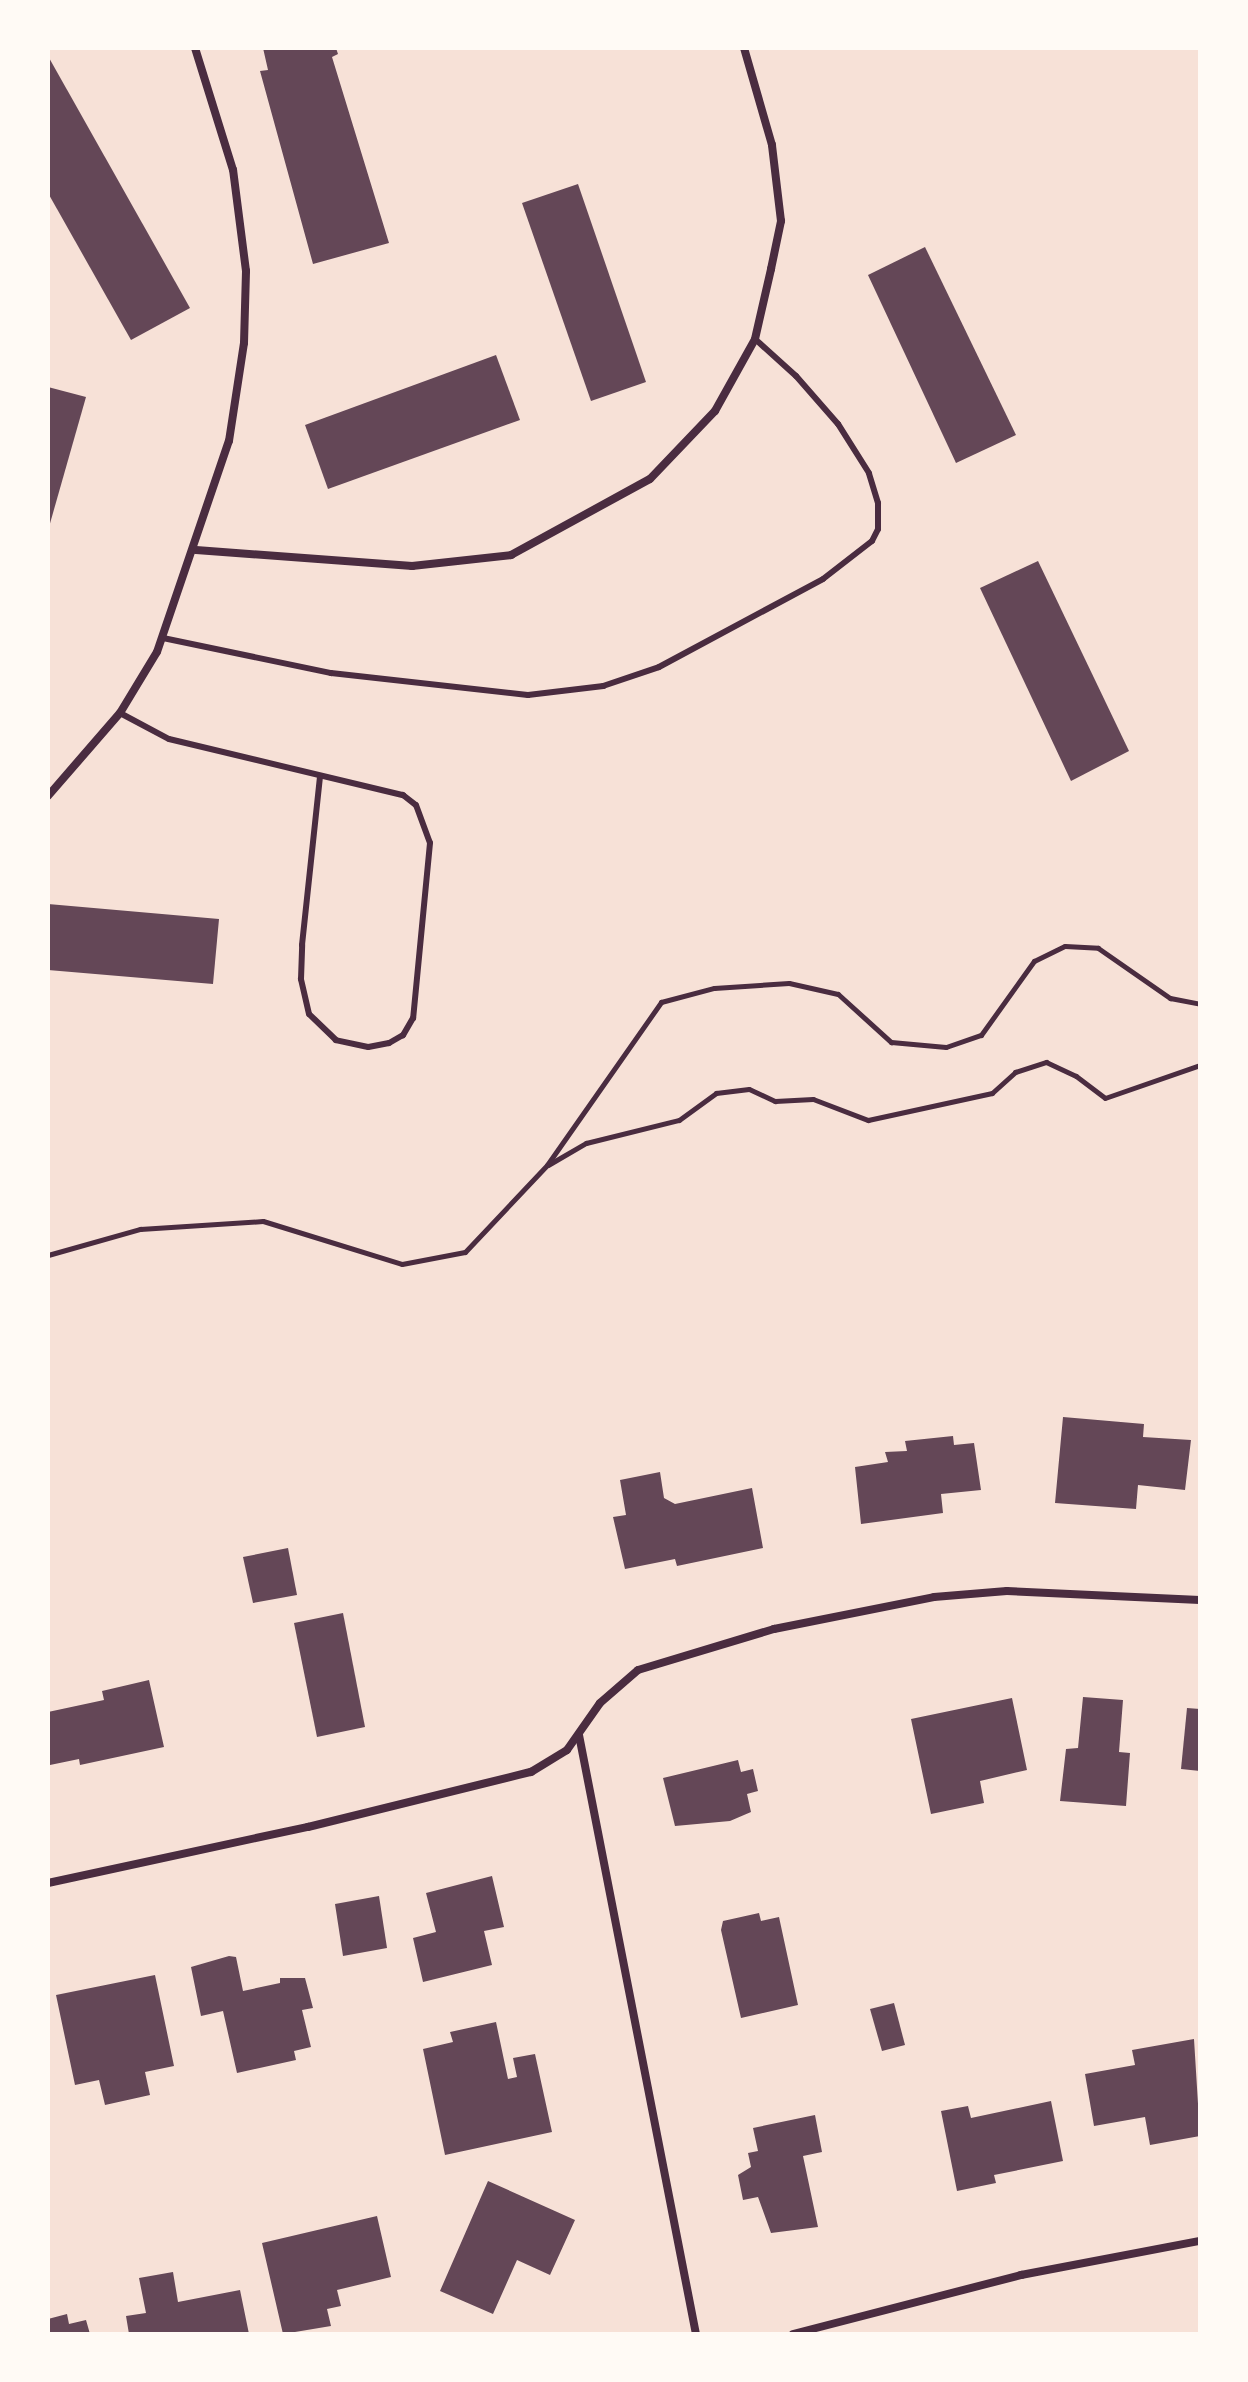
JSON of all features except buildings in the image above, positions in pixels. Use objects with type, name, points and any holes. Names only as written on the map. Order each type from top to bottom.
[{"type":"street","points":[[48,796],[120,713],[163,638],[196,550],[229,441],[244,343],[246,271],[233,170],[195,48]]},
{"type":"street","points":[[196,550],[412,566],[511,555],[650,479],[715,411],[755,339],[781,221],[772,145],[744,48]]},
{"type":"street","points":[[48,1883],[308,1827],[531,1772],[567,1750],[600,1703],[638,1670],[774,1629],[934,1597],[1007,1591],[1200,1600]]},
{"type":"street","points":[[579,1735],[696,2334]]},
{"type":"street","points":[[793,2334],[1021,2275],[1200,2241]]},
{"type":"lane","points":[[163,638],[331,673],[528,695],[603,686],[659,667],[823,579],[872,541],[878,529],[878,503],[869,473],[838,424],[755,339]]},
{"type":"lane","points":[[120,713],[169,739],[403,795],[424,818],[430,843],[413,1018],[403,1035],[389,1043],[368,1047],[336,1040],[309,1014],[301,979],[302,945],[320,777]]},
{"type":"path","points":[[48,1255],[140,1229],[263,1221],[402,1264],[465,1252],[547,1165],[661,1002],[714,988],[789,983],[838,994],[891,1042],[946,1047],[981,1035],[1034,961],[1065,946],[1098,948],[1170,998],[1200,1004]]},
{"type":"path","points":[[547,1165],[586,1143],[679,1120],[716,1093],[749,1089],[775,1101],[813,1099],[868,1120],[992,1093],[1015,1072],[1046,1062],[1076,1076],[1105,1098],[1200,1065]]}]
